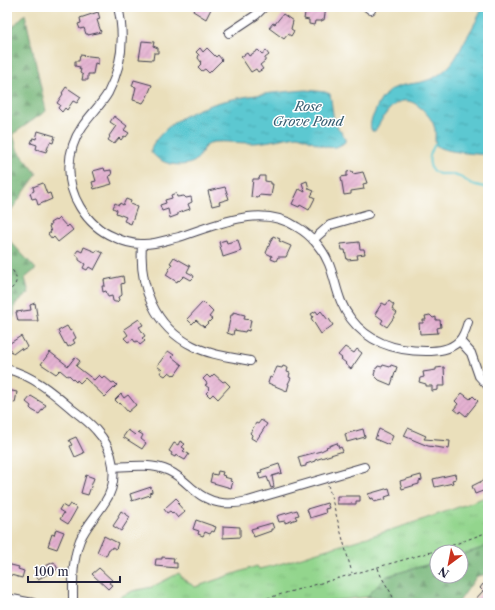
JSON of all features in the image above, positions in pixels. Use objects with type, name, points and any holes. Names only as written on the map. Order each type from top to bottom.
[{"type":"street","points":[[118,7],[122,32],[119,63],[114,79],[105,98],[82,127],[75,140],[72,147],[70,164],[70,180],[77,202],[96,226],[103,232],[119,240],[142,244],[158,243],[237,218],[257,215],[274,217],[289,222],[304,232],[321,249],[329,263],[337,294],[344,308],[352,320],[368,335],[381,343],[410,351],[443,349],[453,346],[460,341],[468,322]]},
{"type":"street","points":[[229,33],[256,15],[264,7]]},
{"type":"street","points":[[313,240],[326,228],[335,223],[368,214]]},
{"type":"street","points":[[142,244],[141,265],[145,287],[152,304],[167,326],[178,337],[197,348],[215,354],[250,361]]},
{"type":"street","points":[[460,341],[469,350],[473,357],[479,376],[488,386]]},
{"type":"street","points":[[7,369],[25,375],[40,383],[90,424],[103,438],[110,452],[114,467],[112,486],[110,494],[83,534],[76,553],[73,566],[73,603]]},
{"type":"street","points":[[114,467],[149,466],[167,470],[183,480],[200,495],[216,503],[225,504],[248,500],[364,467]]},
{"type":"street","points":[[7,598],[34,603]]},
{"type":"path","points":[[7,293],[17,283],[17,277],[11,268]]},
{"type":"path","points":[[326,478],[353,573]]},
{"type":"path","points":[[250,603],[442,549],[488,532]]},
{"type":"path","points":[[378,567],[381,578],[392,594],[395,603]]},
{"type":"green space","points":[[25,14],[46,111],[13,134],[17,149],[37,174],[7,216],[7,33]]},
{"type":"green space","points":[[7,225],[10,241],[36,269],[25,278],[29,293],[15,304],[14,316],[7,325]]},
{"type":"green space","points":[[488,496],[488,546],[469,552],[469,544],[429,544],[429,564],[387,576],[366,597],[316,603],[113,603],[122,596],[133,591],[152,587],[179,573],[183,579],[195,587],[257,566],[259,569],[274,566],[446,512]]},
{"type":"green space","points":[[488,546],[488,574],[477,576],[458,603],[418,603],[366,597],[387,576],[429,564],[429,584],[469,584],[469,552]]},
{"type":"water","points":[[483,7],[488,7],[488,155],[446,150],[437,146],[435,142],[435,128],[427,114],[414,103],[406,101],[394,105],[383,117],[375,131],[372,131],[372,118],[380,101],[388,92],[396,87],[435,77],[452,63],[458,55]]},
{"type":"water","name":"Rose Grove Pond","points":[[306,90],[330,94],[335,123],[345,139],[345,142],[339,146],[327,147],[297,136],[257,143],[214,142],[205,147],[198,159],[184,165],[165,162],[159,159],[151,151],[153,144],[162,133],[176,121],[192,112],[210,105],[249,96]]},
{"type":"building","points":[[196,7],[212,7],[206,19],[193,11]]},
{"type":"building","points":[[306,7],[326,8],[324,20],[315,21],[314,25],[309,24],[309,20],[304,19]]},
{"type":"building","points":[[98,12],[100,19],[97,20],[101,32],[88,35],[86,34],[84,28],[80,29],[78,24],[81,23],[80,18]]},
{"type":"building","points":[[283,14],[293,21],[291,29],[294,31],[291,36],[288,34],[284,39],[269,28],[273,23],[275,24]]},
{"type":"building","points":[[142,41],[154,42],[153,46],[158,48],[158,53],[154,53],[153,60],[139,59]]},
{"type":"building","points":[[200,48],[203,52],[207,48],[216,57],[218,55],[222,60],[209,73],[205,69],[202,71],[198,67],[201,62],[198,58],[199,55],[196,52]]},
{"type":"building","points":[[258,50],[262,54],[266,51],[269,55],[260,65],[263,69],[258,72],[256,69],[251,72],[241,57],[247,53],[249,56]]},
{"type":"building","points":[[80,55],[98,57],[98,64],[95,63],[93,74],[88,74],[88,80],[82,80],[83,75],[80,73],[80,67],[75,66],[75,61],[79,61]]},
{"type":"building","points":[[134,80],[152,85],[143,103],[133,100],[136,87],[132,86]]},
{"type":"building","points":[[66,87],[81,97],[77,103],[73,101],[67,110],[65,108],[62,112],[58,108],[60,105],[57,103]]},
{"type":"building","points":[[114,116],[127,126],[124,130],[129,133],[121,140],[119,138],[114,144],[108,140],[116,126],[110,122]]},
{"type":"building","points":[[38,131],[55,136],[53,143],[50,142],[46,152],[36,149],[37,145],[31,143],[33,138],[36,139]]},
{"type":"building","points":[[104,168],[105,171],[111,170],[112,175],[109,176],[112,184],[94,189],[92,182],[96,181],[93,171]]},
{"type":"building","points":[[352,171],[353,174],[363,172],[367,183],[363,184],[364,189],[351,191],[351,194],[344,195],[341,177],[347,176],[347,172]]},
{"type":"building","points":[[260,176],[265,176],[265,181],[273,184],[271,196],[259,195],[258,198],[251,197],[253,179],[259,179]]},
{"type":"building","points":[[307,181],[309,189],[314,191],[311,196],[315,198],[309,210],[300,205],[299,207],[292,204],[299,189],[305,192],[302,183]]},
{"type":"building","points":[[43,183],[47,194],[50,193],[52,199],[38,205],[36,198],[32,199],[30,193],[34,191],[33,187]]},
{"type":"building","points":[[225,187],[229,199],[212,206],[208,191]]},
{"type":"building","points":[[176,193],[177,197],[191,197],[192,202],[188,204],[190,209],[178,213],[178,215],[170,218],[168,209],[162,211],[160,205],[166,203],[165,200],[172,198],[171,195]]},
{"type":"building","points":[[126,199],[131,201],[130,204],[137,207],[131,224],[124,221],[126,217],[116,213],[117,210],[113,208],[115,203],[119,205],[120,203],[123,205]]},
{"type":"building","points":[[59,218],[67,227],[69,225],[73,230],[58,242],[54,237],[52,239],[48,234],[51,232],[49,226],[51,225],[50,223]]},
{"type":"building","points":[[273,236],[280,239],[279,241],[291,246],[286,257],[278,257],[276,261],[271,259],[272,256],[266,253]]},
{"type":"building","points":[[226,240],[227,243],[238,240],[241,251],[223,257],[219,242]]},
{"type":"building","points":[[359,242],[360,249],[364,249],[365,254],[357,255],[358,259],[347,260],[345,250],[342,250],[341,244]]},
{"type":"building","points":[[84,247],[103,253],[94,270],[89,267],[87,270],[83,268],[85,264],[79,260],[79,257],[75,254],[78,250],[82,252]]},
{"type":"building","points":[[174,257],[190,266],[187,272],[194,277],[191,280],[184,276],[177,282],[166,275],[172,264],[170,263]]},
{"type":"building","points":[[123,276],[124,283],[121,284],[122,295],[118,297],[119,300],[117,302],[115,302],[113,301],[112,296],[108,297],[106,291],[103,292],[102,286],[105,286],[104,280]]},
{"type":"building","points":[[389,301],[394,305],[392,309],[397,313],[387,327],[381,323],[383,320],[375,314],[382,303],[386,305]]},
{"type":"building","points":[[203,302],[213,312],[209,317],[212,319],[204,327],[196,320],[192,324],[187,319]]},
{"type":"building","points":[[35,303],[38,321],[18,321],[16,312],[31,310],[30,305]]},
{"type":"building","points":[[316,311],[318,314],[321,311],[333,325],[321,334],[311,318],[313,317],[311,314]]},
{"type":"building","points":[[233,312],[245,315],[244,319],[251,320],[249,331],[246,330],[245,332],[234,330],[233,335],[227,333]]},
{"type":"building","points":[[430,315],[433,318],[436,317],[436,320],[440,320],[441,327],[437,328],[438,333],[420,334],[419,323],[423,323],[423,320],[426,320],[425,316]]},
{"type":"building","points":[[139,319],[143,325],[139,327],[145,336],[142,338],[145,341],[140,345],[133,339],[128,342],[124,338],[128,335],[124,329]]},
{"type":"building","points":[[67,326],[70,331],[72,330],[76,338],[73,340],[75,343],[68,347],[58,331]]},
{"type":"building","points":[[21,336],[27,347],[22,350],[21,348],[13,354],[7,345]]},
{"type":"building","points":[[345,347],[354,353],[357,349],[362,353],[351,369],[338,355]]},
{"type":"building","points":[[168,351],[174,355],[172,357],[182,365],[175,375],[169,372],[165,376],[160,373],[162,370],[157,366]]},
{"type":"building","points":[[50,352],[68,366],[75,357],[80,361],[76,366],[94,380],[99,375],[102,378],[104,376],[112,383],[114,382],[117,385],[105,397],[85,378],[80,383],[77,380],[76,382],[69,375],[67,376],[60,370],[56,374],[41,364]]},
{"type":"building","points":[[383,365],[397,367],[391,385],[379,380],[374,375],[376,368],[378,366],[382,367]]},
{"type":"building","points":[[283,366],[288,368],[287,372],[290,373],[289,377],[291,378],[287,391],[268,383],[277,367],[282,368]]},
{"type":"building","points":[[444,367],[445,386],[438,386],[438,390],[432,391],[432,386],[426,386],[426,384],[419,382],[420,378],[424,377],[423,372]]},
{"type":"building","points":[[214,374],[230,386],[218,399],[213,394],[210,397],[206,393],[209,388],[205,385],[207,384],[203,379],[207,375],[210,378]]},
{"type":"building","points":[[7,390],[17,392],[15,403],[11,402],[9,411],[7,411]]},
{"type":"building","points":[[462,393],[470,399],[473,396],[478,401],[466,416],[460,411],[459,413],[454,409],[458,404],[455,401]]},
{"type":"building","points":[[121,394],[124,398],[128,395],[136,405],[128,412],[115,400]]},
{"type":"building","points":[[31,396],[46,405],[39,414],[32,410],[30,408],[31,406],[26,402]]},
{"type":"building","points":[[261,420],[267,424],[256,441],[251,438],[252,435],[250,433],[256,423],[258,424]]},
{"type":"building","points":[[408,428],[426,436],[424,439],[450,441],[449,449],[428,446],[404,436]]},
{"type":"building","points":[[363,429],[365,437],[347,442],[345,434]]},
{"type":"building","points":[[379,429],[393,436],[389,445],[375,439]]},
{"type":"building","points":[[128,430],[135,435],[138,432],[143,435],[141,439],[146,443],[142,449],[123,437]]},
{"type":"building","points":[[76,437],[84,453],[75,457],[69,440]]},
{"type":"building","points":[[180,441],[185,444],[182,447],[185,449],[183,451],[189,454],[185,460],[176,455],[175,457],[171,455],[172,453],[169,451],[174,443],[178,445]]},
{"type":"building","points":[[337,443],[339,448],[341,447],[343,451],[315,460],[306,464],[306,466],[301,467],[298,457],[321,451],[327,448],[326,447]]},
{"type":"building","points":[[279,464],[282,473],[272,476],[274,487],[271,488],[267,477],[260,479],[258,473],[262,472],[261,470]]},
{"type":"building","points":[[218,471],[223,472],[222,475],[225,476],[224,477],[231,479],[230,481],[233,482],[231,488],[210,482],[212,474],[217,475]]},
{"type":"building","points":[[455,474],[456,479],[452,480],[453,483],[435,487],[433,479]]},
{"type":"building","points":[[86,475],[94,478],[88,495],[81,493]]},
{"type":"building","points":[[421,475],[422,480],[419,481],[419,484],[402,489],[400,481]]},
{"type":"building","points":[[488,478],[488,489],[475,494],[472,486]]},
{"type":"building","points":[[151,487],[152,492],[149,493],[150,495],[132,501],[130,494]]},
{"type":"building","points":[[389,488],[391,495],[385,497],[386,499],[374,502],[373,498],[370,499],[368,494]]},
{"type":"building","points":[[337,496],[360,496],[360,501],[356,501],[356,504],[337,504]]},
{"type":"building","points":[[176,498],[180,502],[178,504],[185,512],[178,518],[173,512],[172,513],[170,511],[167,513],[164,509]]},
{"type":"building","points":[[327,503],[329,508],[325,509],[326,513],[310,518],[307,509]]},
{"type":"building","points":[[70,504],[77,508],[68,524],[60,519],[64,513],[59,510],[62,505],[67,508]]},
{"type":"building","points":[[297,510],[299,515],[295,516],[297,519],[285,523],[285,521],[279,522],[277,516]]},
{"type":"building","points":[[121,511],[130,517],[121,531],[113,526]]},
{"type":"building","points":[[196,520],[216,527],[214,532],[212,531],[210,534],[205,532],[203,536],[198,534],[199,531],[193,529]]},
{"type":"building","points":[[272,523],[274,529],[254,537],[251,529]]},
{"type":"building","points":[[223,526],[240,527],[240,537],[223,538]]},
{"type":"building","points":[[56,529],[64,532],[57,549],[48,546],[52,534],[54,535]]},
{"type":"building","points":[[104,536],[118,543],[116,549],[112,547],[109,549],[106,556],[97,552]]},
{"type":"building","points":[[162,557],[174,558],[173,563],[177,563],[177,568],[155,566],[156,559],[162,559]]},
{"type":"building","points":[[54,562],[58,569],[38,579],[35,574],[38,573],[37,570]]},
{"type":"building","points":[[7,564],[19,567],[18,569],[24,571],[22,578],[7,574]]},
{"type":"building","points":[[99,568],[112,580],[109,583],[112,585],[108,589],[92,574]]},
{"type":"building","points":[[483,584],[487,587],[488,586],[488,603],[472,603],[483,591],[480,588]]},
{"type":"waterway","points":[[435,144],[430,157],[432,170],[439,174],[450,174],[460,177],[472,184],[488,188]]}]
